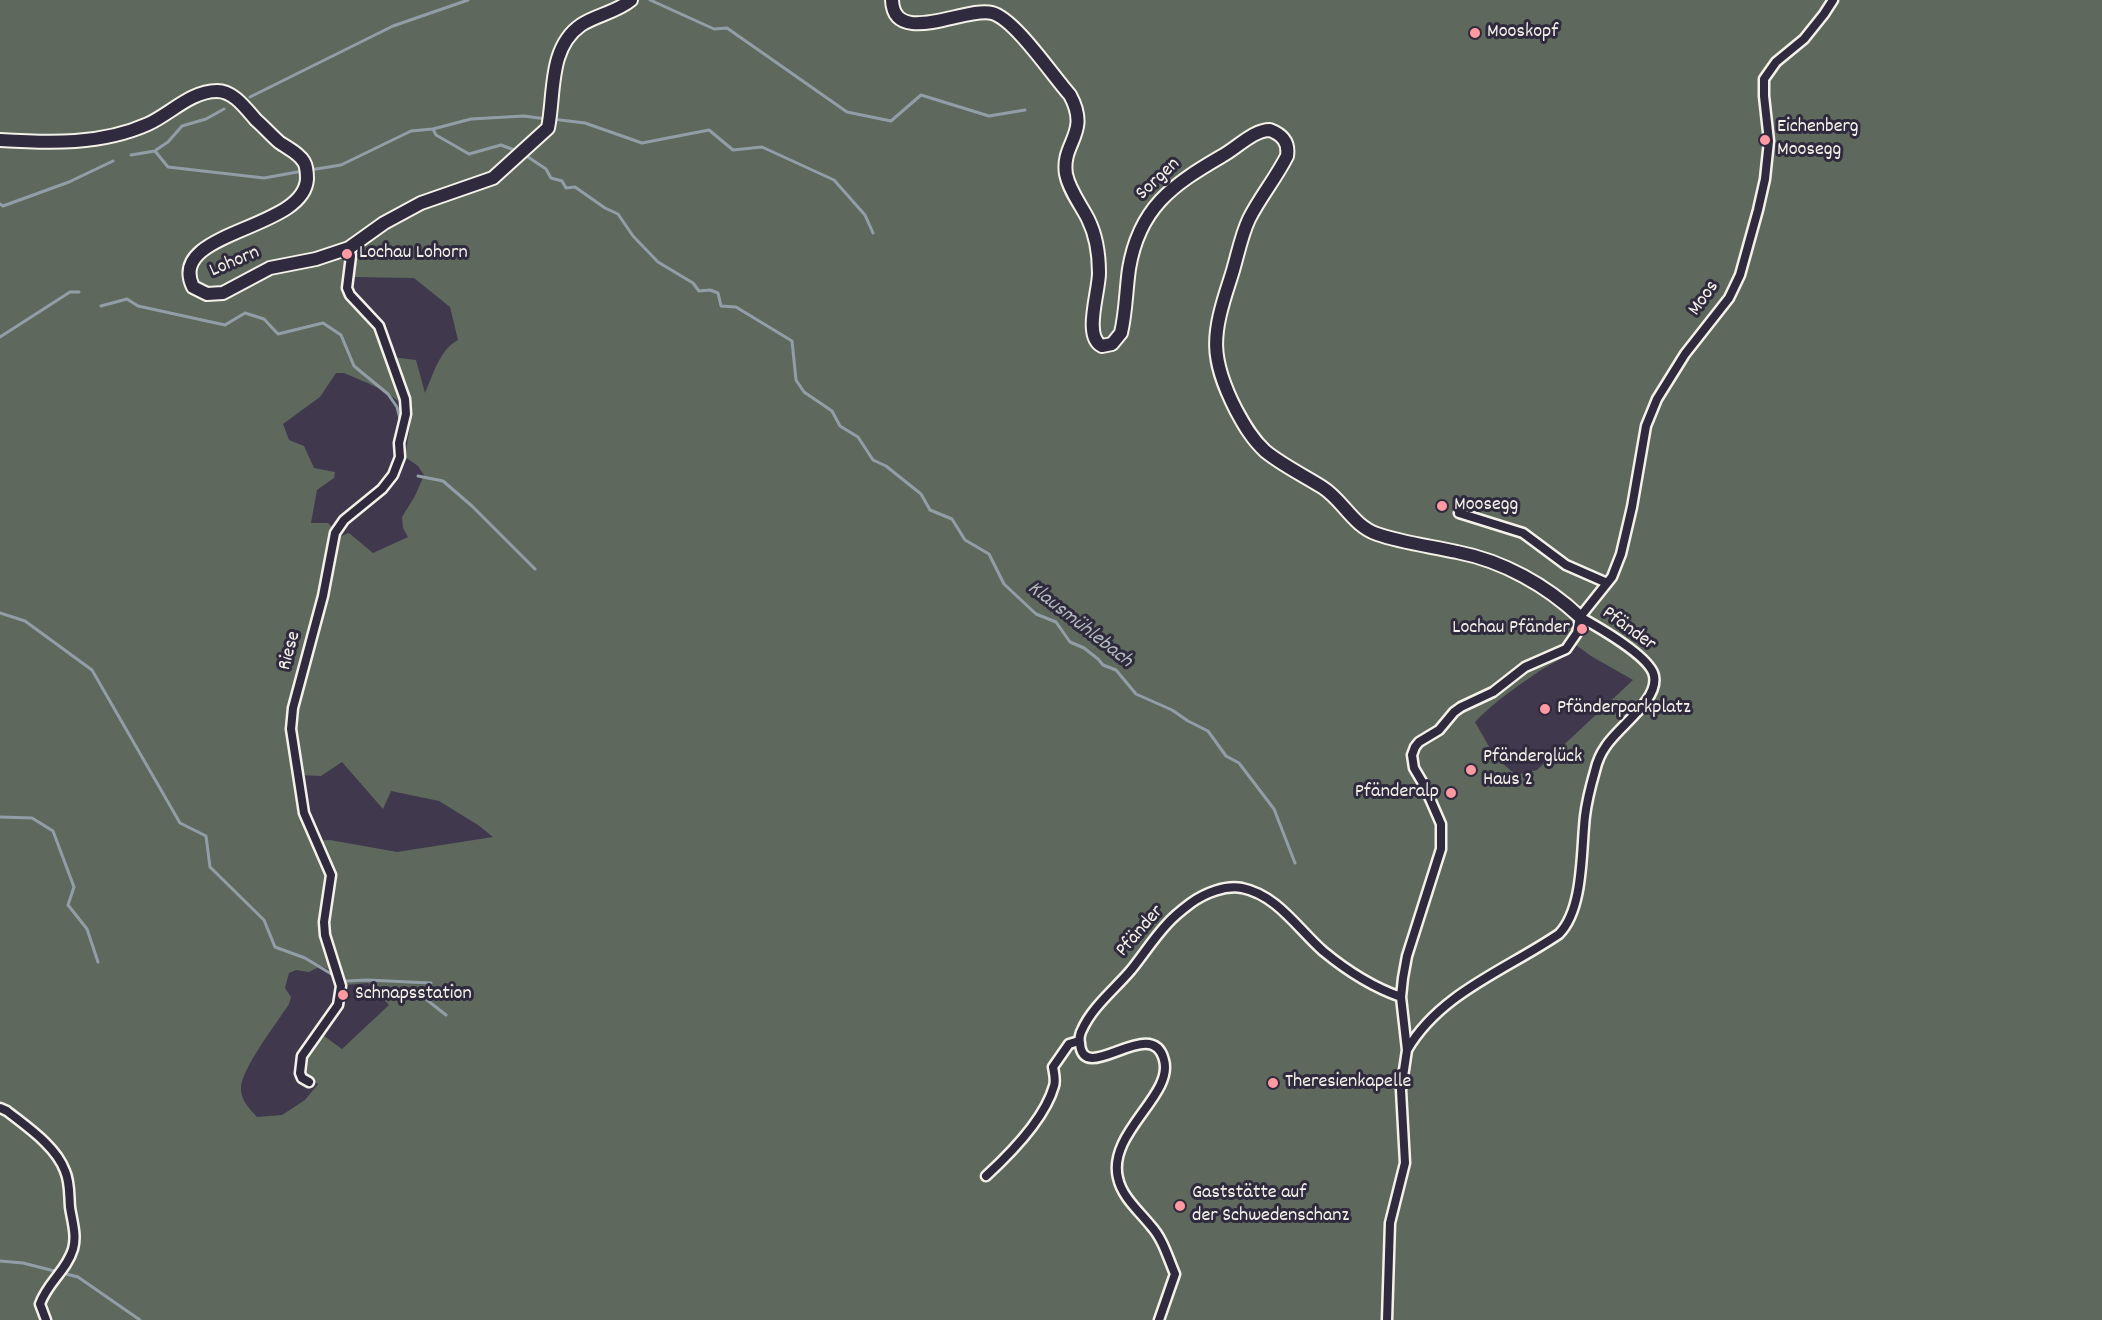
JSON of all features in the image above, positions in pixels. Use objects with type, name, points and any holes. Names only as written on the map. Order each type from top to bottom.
[{"type":"street","name":"Lohorn","points":[[0,140],[94,141],[147,124],[192,98],[217,91],[235,98],[273,136],[303,160],[306,169],[304,192],[297,202],[287,209],[216,241],[204,250],[190,268],[190,281],[193,287],[207,294],[223,293],[270,268],[316,259],[349,248],[384,223],[421,203],[493,178],[549,126],[555,68],[561,51],[572,32],[588,21],[631,0]]},
{"type":"street","name":"Sorgen","points":[[892,0],[892,5],[900,18],[913,24],[925,25],[975,12],[1000,16],[1017,31],[1070,95],[1079,118],[1068,153],[1066,174],[1089,220],[1096,246],[1099,284],[1091,329],[1095,340],[1102,346],[1112,344],[1121,333],[1134,246],[1142,226],[1156,205],[1184,178],[1255,135],[1270,130],[1283,137],[1287,145],[1287,156],[1248,220],[1221,304],[1216,350],[1220,376],[1247,431],[1268,454],[1333,494],[1356,521],[1370,531],[1430,547],[1472,555],[1505,567],[1544,589],[1580,617]]},
{"type":"street","name":"Moos","points":[[1580,617],[1612,577],[1621,554],[1632,507],[1642,446],[1652,412],[1665,385],[1685,354],[1729,298],[1743,264],[1765,179],[1769,141],[1764,79],[1776,62],[1804,39],[1833,0]]},
{"type":"street","name":"Riese","points":[[309,1082],[305,1081],[300,1073],[302,1056],[338,1005],[341,986],[325,935],[324,922],[331,875],[304,813],[291,729],[293,708],[323,597],[335,533],[344,520],[382,489],[393,475],[400,457],[399,443],[406,414],[405,399],[379,326],[350,295],[347,288],[351,256],[349,248]]},
{"type":"street","points":[[1459,513],[1522,533],[1566,565],[1607,583]]},
{"type":"street","name":"Pfänder","points":[[1387,1320],[1390,1223],[1405,1163],[1401,1090],[1407,1050],[1401,997],[1407,956],[1442,849],[1441,824],[1412,761],[1414,747],[1439,730],[1461,707],[1493,692],[1525,667],[1566,649],[1577,633],[1580,617],[1645,660],[1653,671],[1655,685],[1647,701],[1612,739],[1597,763],[1585,813],[1579,879],[1573,914],[1559,934],[1463,992],[1426,1024],[1407,1050]]},
{"type":"street","name":"Pfänder","points":[[986,1176],[1035,1123],[1055,1084],[1053,1067],[1069,1044],[1079,1041],[1082,1029],[1095,1010],[1130,971],[1168,922],[1193,902],[1211,892],[1226,888],[1240,888],[1268,898],[1323,950],[1353,973],[1401,997]]},
{"type":"street","points":[[1079,1041],[1082,1052],[1091,1058],[1103,1057],[1126,1047],[1145,1043],[1157,1048],[1164,1059],[1163,1079],[1129,1132],[1118,1157],[1117,1167],[1122,1190],[1159,1237],[1175,1274],[1159,1320]]},
{"type":"street","points":[[0,1108],[36,1134],[57,1156],[65,1169],[75,1239],[74,1249],[59,1275],[48,1287],[40,1304],[46,1320]]},
{"type":"shaded area","points":[[0,0],[2102,0],[2102,1320],[0,1320]],"holes":[[[353,268],[355,277],[414,278],[450,307],[458,340],[442,356],[425,393],[416,360],[392,357],[364,305],[352,289]],[[336,373],[344,373],[383,390],[407,411],[410,423],[405,457],[418,466],[424,475],[402,517],[403,528],[408,537],[373,553],[349,533],[341,536],[328,523],[311,523],[317,490],[334,478],[335,472],[314,468],[304,446],[289,440],[283,424],[320,397]],[[1576,645],[1633,680],[1537,770],[1516,775],[1495,757],[1475,722],[1513,689],[1572,650]],[[342,762],[383,809],[391,791],[439,801],[493,837],[397,852],[330,840],[314,841],[297,775],[321,776]],[[321,966],[344,976],[346,985],[368,983],[389,1005],[342,1049],[324,1036],[309,1052],[304,1070],[308,1077],[318,1084],[305,1100],[282,1115],[257,1117],[243,1097],[242,1081],[246,1070],[289,1004],[291,997],[285,988],[289,973],[296,970],[309,972]]]},
{"type":"waterway","points":[[250,97],[393,26],[468,0]]},
{"type":"waterway","points":[[650,0],[714,29],[727,28],[847,112],[891,121],[921,95],[989,116],[1025,110]]},
{"type":"waterway","points":[[156,150],[168,142],[182,126],[206,119],[224,109]]},
{"type":"waterway","name":"Klausmühlebach","points":[[310,170],[341,165],[411,131],[433,129],[471,119],[524,116],[546,119]]},
{"type":"waterway","name":"Klausmühlebach","points":[[552,119],[585,123],[642,143],[709,130],[733,150],[762,147],[834,180],[865,215],[873,233]]},
{"type":"waterway","name":"Klausmühlebach","points":[[433,129],[436,135],[469,154],[501,145],[517,151]]},
{"type":"waterway","name":"Klausmühlebach","points":[[131,155],[155,151],[168,167],[264,178],[303,171]]},
{"type":"waterway","name":"Klausmühlebach","points":[[525,155],[546,169],[551,178],[562,181],[566,188],[575,187],[605,208],[618,214],[633,236],[658,262],[693,283],[699,291],[710,290],[718,293],[721,306],[736,307],[792,341],[796,380],[804,392],[832,411],[840,426],[858,437],[873,460],[886,466],[921,494],[930,510],[952,519],[965,540],[989,554],[1004,584],[1036,614],[1056,622],[1070,642],[1084,648],[1103,665],[1116,670],[1136,694],[1172,710],[1208,731],[1226,756],[1239,763],[1274,809],[1295,863]]},
{"type":"waterway","name":"Klausmühlebach","points":[[0,204],[3,206],[69,182],[113,161]]},
{"type":"waterway","points":[[0,337],[70,292],[79,292]]},
{"type":"waterway","points":[[101,306],[127,299],[138,306],[225,325],[245,313],[264,319],[278,334],[323,323],[341,335],[354,366],[388,394],[397,407],[400,419]]},
{"type":"waterway","points":[[418,476],[443,481],[472,506],[535,569]]},
{"type":"waterway","points":[[0,613],[25,621],[92,670],[180,823],[206,836],[210,867],[264,920],[275,947],[305,958],[333,975]]},
{"type":"waterway","points":[[0,817],[32,818],[53,831],[74,887],[68,905],[87,929],[98,962]]},
{"type":"waterway","points":[[347,981],[431,983],[427,1000],[446,1015]]},
{"type":"waterway","points":[[0,1261],[23,1263],[78,1277],[140,1320]]},
{"type":"place","name":"Mooskopf","points":[[1475,33]]},
{"type":"place","name":"Eichenberg Moosegg","points":[[1765,140]]},
{"type":"place","name":"Lochau Lohorn","points":[[347,254]]},
{"type":"place","name":"Moosegg","points":[[1442,506]]},
{"type":"place","name":"Lochau Pfänder","points":[[1582,629]]},
{"type":"place","name":"Pfänderparkplatz","points":[[1545,709]]},
{"type":"place","name":"Pfänderglück Haus 2","points":[[1471,770]]},
{"type":"place","name":"Pfänderalp","points":[[1451,793]]},
{"type":"place","name":"Schnapsstation","points":[[343,995]]},
{"type":"place","name":"Theresienkapelle","points":[[1273,1083]]},
{"type":"place","name":"Gaststätte auf der Schwedenschanz","points":[[1180,1206]]}]
